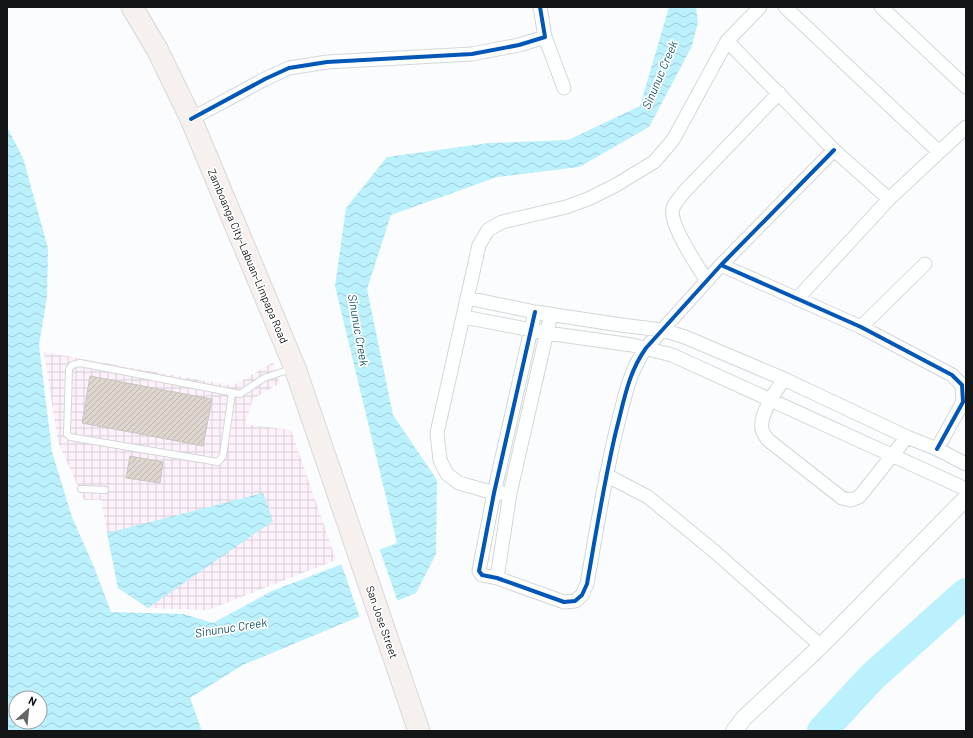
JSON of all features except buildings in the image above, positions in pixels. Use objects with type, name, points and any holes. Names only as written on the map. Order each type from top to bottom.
[{"type":"main road","name":"Zamboanga City-Labuan-Limpapa Road","points":[[132,7],[157,49],[191,119],[295,368],[344,513]]},
{"type":"main road","name":"San Jose Street","points":[[344,513],[419,731]]},
{"type":"street","points":[[540,7],[545,37],[564,88]]},
{"type":"street","points":[[510,493],[494,493],[459,483],[447,474],[440,460],[437,433],[479,245],[488,230],[502,222],[566,207],[588,199],[616,185],[654,162],[673,140],[727,41],[760,7]]},
{"type":"street","points":[[785,7],[939,152]]},
{"type":"street","points":[[881,7],[966,87]]},
{"type":"street","points":[[191,119],[265,79],[289,68],[327,62],[472,54],[545,37]]},
{"type":"street","points":[[727,41],[834,150],[889,199]]},
{"type":"street","points":[[707,281],[676,228],[672,217],[673,208],[684,192],[779,93]]},
{"type":"street","points":[[797,299],[889,199],[966,127]]},
{"type":"street","points":[[535,312],[494,493],[480,571],[482,575],[497,578],[564,602],[576,601],[582,595],[587,584],[606,475],[629,378],[637,360],[646,348],[721,265],[834,150]]},
{"type":"street","points":[[861,327],[925,264]]},
{"type":"street","points":[[721,265],[861,327],[952,375],[962,385],[963,402],[937,450]]},
{"type":"street","points":[[467,298],[535,312],[662,330],[685,337],[784,379],[966,464]]},
{"type":"street","points":[[497,578],[510,493],[551,314]]},
{"type":"street","points":[[464,317],[547,333],[646,348],[672,355],[966,489]]},
{"type":"street","points":[[784,379],[771,399],[763,416],[762,428],[768,440],[842,498],[851,500],[859,497],[907,437]]},
{"type":"street","points":[[606,475],[648,497],[714,551],[821,646]]},
{"type":"street","points":[[734,731],[744,718],[821,646],[966,498]]},
{"type":"lane","points":[[232,393],[223,456],[218,462],[70,437],[67,434],[69,369],[72,365],[80,363],[240,394],[264,378],[295,368]]},
{"type":"lane","points":[[81,489],[105,490]]},
{"type":"shaded area","points":[[44,352],[233,386],[273,362],[280,383],[253,399],[245,424],[291,430],[336,560],[208,610],[148,608],[118,588],[101,500],[84,500],[58,442]]},
{"type":"water","name":"Sinunuc Creek","points":[[669,7],[696,7],[698,22],[692,46],[649,127],[579,167],[497,177],[391,215],[367,289],[393,415],[437,480],[436,554],[416,593],[243,665],[190,698],[202,731],[7,731],[7,127],[23,158],[48,248],[47,297],[39,345],[52,452],[72,517],[94,567],[111,612],[184,614],[213,623],[272,591],[397,543],[335,286],[346,208],[387,157],[489,143],[568,140],[640,106]]},
{"type":"water","points":[[263,493],[273,521],[148,608],[118,588],[107,533]]},
{"type":"pier","points":[[379,548],[398,602],[360,618],[341,563]]},
{"type":"waterway","points":[[822,731],[872,677],[966,593]]},
{"type":"cycle path","points":[[191,119],[265,79],[289,68],[327,62],[472,54],[519,45],[545,37],[540,7]]},
{"type":"cycle path","points":[[535,312],[494,493],[479,571],[482,575],[497,578],[564,602],[575,601],[582,595],[587,584],[616,431],[627,388],[640,358],[646,348],[721,265],[834,150]]},
{"type":"cycle path","points":[[721,265],[861,327],[952,375],[962,385],[963,402],[937,449]]}]
